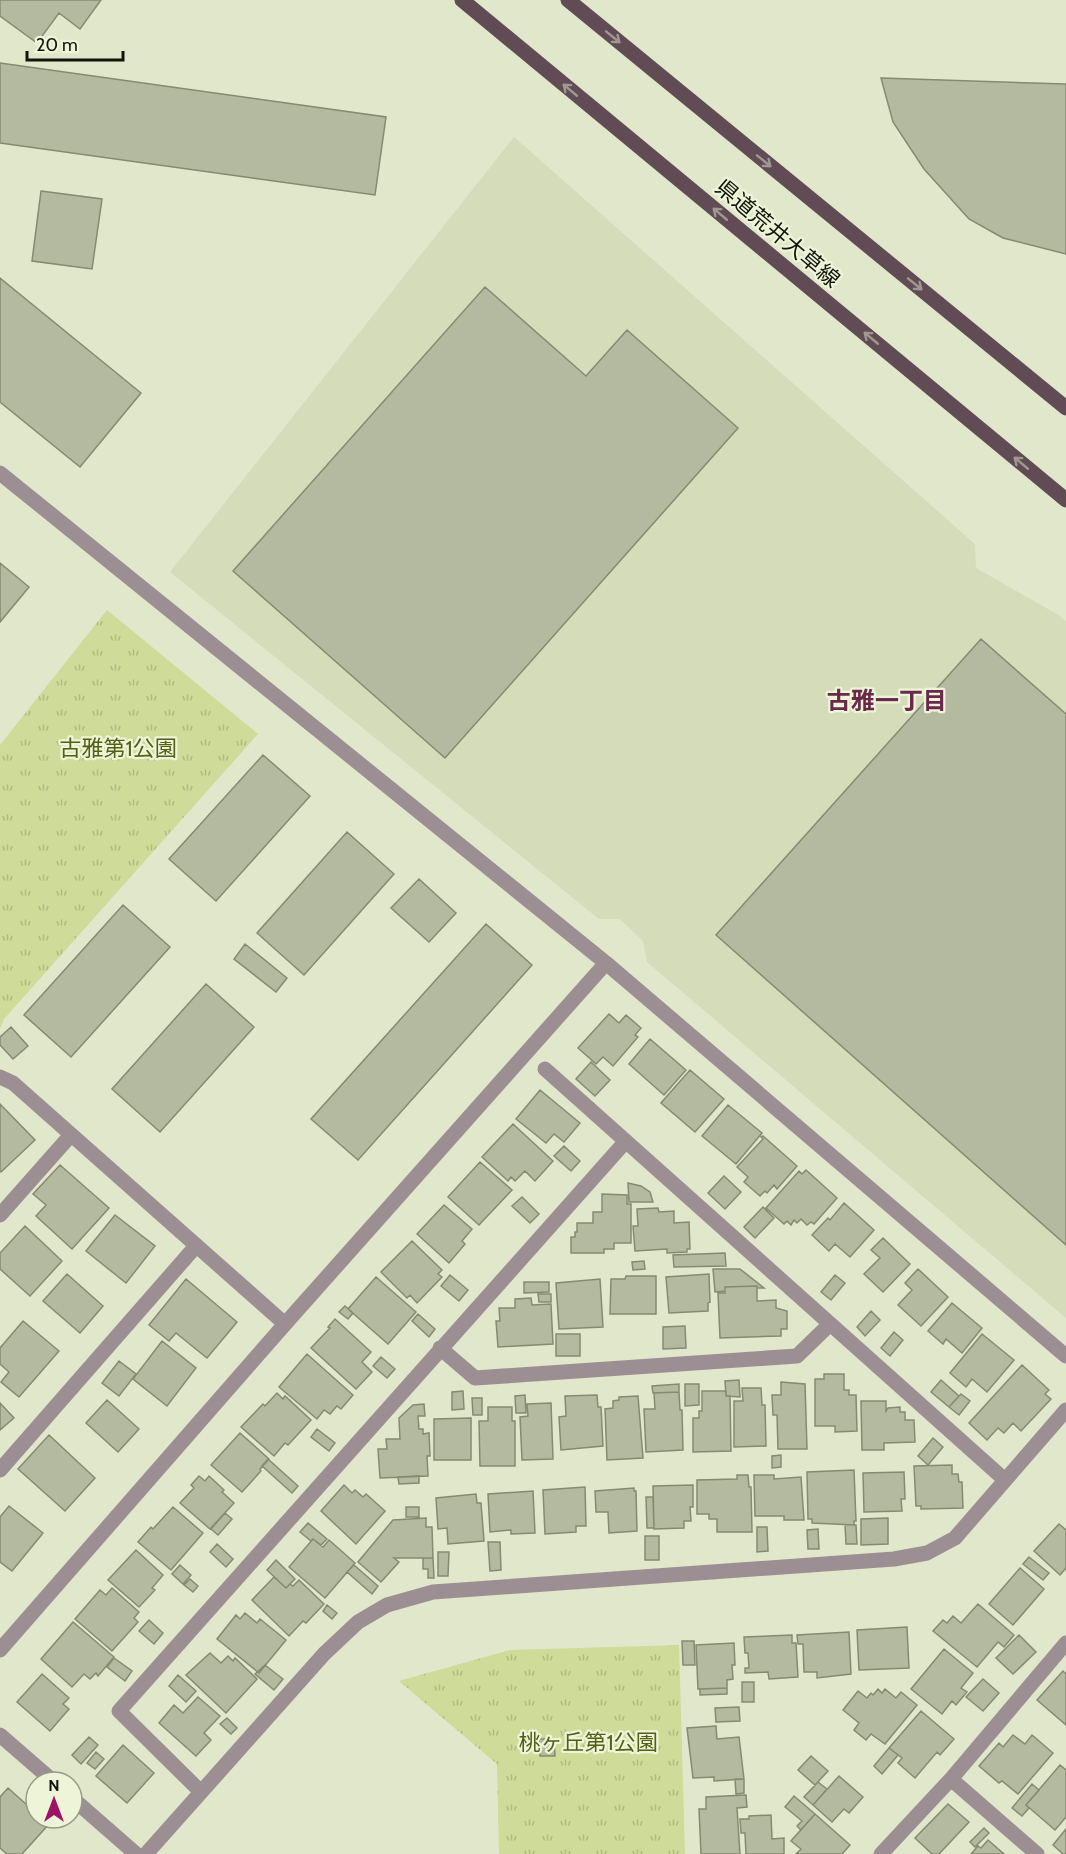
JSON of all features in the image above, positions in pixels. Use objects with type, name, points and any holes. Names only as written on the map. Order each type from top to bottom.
[{"type":"main road","name":"県道荒井大草線","points":[[462,0],[1066,500]]},
{"type":"main road","name":"県道荒井大草線","points":[[568,0],[1066,408]]},
{"type":"street","points":[[0,473],[606,963],[1066,1356]]},
{"type":"street","points":[[0,1650],[285,1324],[606,963]]},
{"type":"street","points":[[545,1069],[1005,1480]]},
{"type":"street","points":[[0,1077],[13,1083],[70,1136],[285,1324]]},
{"type":"street","points":[[0,1215],[70,1136]]},
{"type":"street","points":[[200,1791],[119,1711],[626,1141]]},
{"type":"street","points":[[0,1470],[196,1246]]},
{"type":"street","points":[[440,1348],[475,1378],[798,1356],[830,1324]]},
{"type":"street","points":[[146,1854],[324,1654],[358,1622],[387,1605],[433,1592],[894,1559],[927,1553],[955,1538],[1066,1410]]},
{"type":"street","points":[[881,1854],[951,1779],[1066,1643]]},
{"type":"street","points":[[0,1735],[40,1770]]},
{"type":"street","points":[[951,1779],[1037,1854]]},
{"type":"street","points":[[84,1808],[136,1854]]},
{"type":"shaded area","points":[[514,137],[975,544],[976,568],[1066,621],[1066,1318],[647,962],[643,941],[620,919],[599,919],[170,572]]},
{"type":"green space","name":"古雅第1公園","points":[[107,610],[258,734],[4,1019],[0,1029],[0,745]]},
{"type":"green space","name":"桃ヶ丘第1公園","points":[[679,1645],[685,1854],[499,1854],[497,1764],[399,1681],[510,1650]]},
{"type":"building","points":[[0,0],[101,0],[80,29],[59,13],[37,43],[0,16]]},
{"type":"building","points":[[0,63],[386,117],[375,195],[0,143]]},
{"type":"building","points":[[881,78],[1066,84],[1066,254],[1003,238],[969,219],[924,169],[893,122]]},
{"type":"building","points":[[41,191],[102,199],[92,269],[32,261]]},
{"type":"building","points":[[0,278],[141,393],[80,467],[0,402]]},
{"type":"building","points":[[485,287],[586,376],[627,330],[738,428],[445,758],[233,571]]},
{"type":"building","points":[[0,563],[29,587],[0,622]]},
{"type":"building","points":[[981,639],[1066,714],[1066,1245],[716,935]]},
{"type":"building","points":[[263,755],[310,796],[216,901],[169,859]]},
{"type":"building","points":[[347,832],[394,874],[304,975],[257,933]]},
{"type":"building","points":[[419,879],[456,913],[429,942],[391,908]]},
{"type":"building","points":[[123,905],[170,947],[71,1057],[24,1015]]},
{"type":"building","points":[[486,924],[532,965],[358,1160],[311,1119]]},
{"type":"building","points":[[245,944],[287,978],[276,992],[234,959]]},
{"type":"building","points":[[206,984],[254,1027],[160,1132],[112,1089]]},
{"type":"building","points":[[609,1014],[619,1023],[626,1015],[641,1028],[635,1035],[638,1037],[613,1066],[603,1057],[596,1064],[578,1048]]},
{"type":"building","points":[[11,1027],[28,1046],[13,1059],[0,1045],[0,1037]]},
{"type":"building","points":[[650,1039],[686,1070],[664,1095],[629,1064]]},
{"type":"building","points":[[591,1062],[610,1080],[595,1096],[576,1079]]},
{"type":"building","points":[[690,1070],[724,1099],[695,1132],[661,1103]]},
{"type":"building","points":[[540,1090],[580,1123],[564,1142],[554,1134],[546,1143],[516,1119]]},
{"type":"building","points":[[0,1104],[35,1140],[1,1172],[0,1171]]},
{"type":"building","points":[[728,1105],[762,1133],[736,1164],[702,1136]]},
{"type":"building","points":[[513,1124],[553,1161],[535,1181],[525,1171],[515,1181],[511,1177],[508,1181],[482,1157]]},
{"type":"building","points":[[763,1136],[797,1166],[777,1189],[774,1185],[767,1193],[765,1191],[760,1196],[744,1182],[748,1177],[737,1167],[763,1139],[761,1137]]},
{"type":"building","points":[[564,1146],[580,1161],[571,1171],[554,1156]]},
{"type":"building","points":[[480,1162],[512,1190],[479,1225],[448,1197]]},
{"type":"building","points":[[60,1165],[109,1208],[72,1249],[36,1216],[46,1205],[33,1194]]},
{"type":"building","points":[[806,1170],[837,1198],[814,1224],[811,1222],[807,1225],[801,1219],[797,1223],[794,1220],[791,1225],[787,1221],[784,1224],[766,1208],[799,1171],[802,1174]]},
{"type":"building","points":[[724,1176],[741,1192],[725,1209],[708,1193]]},
{"type":"building","points":[[628,1183],[641,1186],[650,1192],[653,1202],[629,1202]]},
{"type":"building","points":[[602,1194],[627,1195],[627,1204],[631,1204],[631,1243],[614,1243],[614,1249],[604,1249],[604,1253],[571,1253],[571,1237],[575,1237],[577,1223],[593,1223],[593,1212],[602,1212]]},
{"type":"building","points":[[522,1197],[539,1214],[530,1223],[512,1206]]},
{"type":"building","points":[[844,1203],[874,1230],[850,1257],[835,1244],[829,1251],[812,1235],[828,1218],[830,1220]]},
{"type":"building","points":[[444,1205],[472,1229],[462,1241],[465,1244],[449,1263],[417,1234]]},
{"type":"building","points":[[763,1207],[774,1218],[755,1238],[744,1227]]},
{"type":"building","points":[[658,1208],[659,1212],[674,1211],[674,1223],[689,1222],[690,1249],[687,1249],[687,1252],[667,1253],[667,1249],[635,1251],[633,1226],[638,1226],[637,1209]]},
{"type":"building","points":[[115,1215],[155,1246],[126,1283],[86,1251]]},
{"type":"building","points":[[25,1226],[62,1261],[30,1296],[0,1269],[0,1253]]},
{"type":"building","points":[[883,1238],[910,1264],[883,1292],[864,1274],[880,1258],[871,1250]]},
{"type":"building","points":[[412,1241],[442,1270],[438,1274],[442,1277],[417,1303],[410,1295],[407,1298],[381,1272]]},
{"type":"building","points":[[725,1253],[726,1266],[674,1267],[673,1255]]},
{"type":"building","points":[[644,1261],[645,1269],[633,1270],[632,1262]]},
{"type":"building","points":[[713,1269],[740,1269],[764,1288],[757,1288],[757,1286],[725,1287],[725,1291],[715,1292]]},
{"type":"building","points":[[918,1269],[948,1297],[921,1326],[898,1305],[912,1290],[905,1283]]},
{"type":"building","points":[[67,1274],[103,1306],[80,1333],[43,1301]]},
{"type":"building","points":[[709,1274],[708,1311],[669,1313],[666,1277]]},
{"type":"building","points":[[450,1275],[468,1290],[459,1301],[441,1286]]},
{"type":"building","points":[[835,1275],[845,1283],[831,1300],[821,1292]]},
{"type":"building","points":[[626,1276],[656,1276],[656,1314],[610,1314],[611,1279],[625,1279]]},
{"type":"building","points":[[376,1277],[416,1312],[388,1344],[348,1309]]},
{"type":"building","points":[[186,1279],[237,1322],[207,1358],[176,1333],[169,1341],[149,1325]]},
{"type":"building","points":[[600,1279],[603,1327],[559,1329],[556,1283]]},
{"type":"building","points":[[524,1282],[549,1282],[549,1292],[524,1293]]},
{"type":"building","points":[[757,1286],[757,1301],[776,1300],[776,1308],[787,1311],[787,1329],[781,1329],[781,1336],[720,1338],[718,1293],[725,1293],[725,1287]]},
{"type":"building","points":[[538,1294],[551,1294],[551,1302],[539,1302]]},
{"type":"building","points":[[531,1298],[532,1305],[551,1304],[553,1344],[498,1347],[496,1321],[500,1321],[499,1308],[515,1308],[515,1299]]},
{"type":"building","points":[[952,1303],[982,1328],[962,1353],[946,1339],[943,1344],[928,1331]]},
{"type":"building","points":[[345,1306],[353,1313],[348,1319],[339,1312]]},
{"type":"building","points":[[871,1311],[880,1320],[865,1336],[857,1327]]},
{"type":"building","points":[[418,1314],[435,1329],[429,1337],[412,1321]]},
{"type":"building","points":[[335,1319],[371,1352],[362,1362],[372,1372],[356,1389],[311,1348],[330,1328],[328,1327]]},
{"type":"building","points":[[23,1321],[59,1351],[19,1397],[1,1382],[9,1372],[0,1364],[0,1348]]},
{"type":"building","points":[[685,1326],[686,1348],[663,1349],[663,1327]]},
{"type":"building","points":[[894,1332],[903,1340],[890,1356],[881,1348]]},
{"type":"building","points":[[556,1334],[580,1334],[580,1356],[556,1356]]},
{"type":"building","points":[[982,1334],[1014,1360],[987,1392],[972,1379],[966,1387],[950,1373]]},
{"type":"building","points":[[162,1341],[196,1368],[167,1406],[133,1379]]},
{"type":"building","points":[[307,1354],[353,1395],[341,1409],[337,1406],[330,1414],[324,1410],[317,1419],[279,1387]]},
{"type":"building","points":[[381,1357],[395,1369],[387,1378],[373,1366]]},
{"type":"building","points":[[119,1361],[136,1374],[119,1396],[102,1383]]},
{"type":"building","points":[[1022,1365],[1049,1390],[1045,1394],[1051,1399],[1021,1431],[1013,1423],[1004,1433],[998,1428],[987,1440],[969,1423]]},
{"type":"building","points":[[824,1374],[844,1374],[844,1390],[849,1390],[849,1395],[856,1395],[857,1431],[835,1432],[835,1426],[815,1426],[815,1379],[824,1379]]},
{"type":"building","points":[[739,1380],[740,1397],[726,1396],[725,1381]]},
{"type":"building","points":[[941,1380],[959,1396],[949,1407],[931,1392]]},
{"type":"building","points":[[781,1382],[805,1384],[807,1449],[778,1449],[777,1415],[773,1415],[772,1395],[781,1395]]},
{"type":"building","points":[[679,1384],[679,1392],[653,1393],[652,1386]]},
{"type":"building","points":[[685,1384],[699,1384],[699,1405],[685,1406]]},
{"type":"building","points":[[742,1388],[761,1388],[762,1405],[765,1405],[766,1446],[734,1447],[734,1401],[743,1401]]},
{"type":"building","points":[[463,1391],[464,1409],[452,1410],[452,1392]]},
{"type":"building","points":[[702,1391],[726,1391],[726,1396],[730,1396],[731,1451],[693,1452],[693,1418],[699,1418],[699,1411],[702,1411]]},
{"type":"building","points":[[679,1392],[683,1450],[646,1452],[644,1409],[655,1409],[654,1393]]},
{"type":"building","points":[[277,1393],[283,1399],[285,1396],[311,1420],[288,1445],[285,1443],[274,1456],[241,1427]]},
{"type":"building","points":[[961,1394],[970,1401],[959,1415],[949,1407]]},
{"type":"building","points":[[525,1395],[526,1413],[516,1413],[515,1396]]},
{"type":"building","points":[[597,1395],[598,1407],[601,1407],[603,1446],[561,1450],[559,1417],[566,1416],[565,1396]]},
{"type":"building","points":[[638,1396],[643,1458],[607,1460],[605,1409],[613,1408],[613,1401],[619,1400],[619,1397]]},
{"type":"building","points":[[472,1398],[482,1398],[482,1415],[473,1415]]},
{"type":"building","points":[[107,1400],[139,1429],[118,1452],[86,1423]]},
{"type":"building","points":[[861,1401],[886,1401],[886,1411],[888,1408],[900,1407],[900,1412],[905,1412],[905,1420],[914,1420],[915,1442],[884,1443],[884,1450],[862,1450]]},
{"type":"building","points":[[0,1403],[14,1418],[0,1430]]},
{"type":"building","points":[[551,1403],[553,1459],[522,1460],[520,1417],[528,1416],[527,1404]]},
{"type":"building","points":[[424,1404],[425,1416],[418,1416],[419,1429],[423,1429],[423,1434],[429,1433],[428,1476],[380,1478],[378,1449],[387,1449],[386,1439],[400,1439],[399,1418],[413,1405]]},
{"type":"building","points":[[488,1407],[512,1407],[512,1421],[515,1421],[515,1466],[480,1466],[479,1421],[488,1421]]},
{"type":"building","points":[[471,1418],[471,1460],[434,1460],[434,1419]]},
{"type":"building","points":[[317,1429],[335,1443],[329,1451],[311,1437]]},
{"type":"building","points":[[240,1433],[269,1459],[242,1492],[211,1465]]},
{"type":"building","points":[[49,1435],[95,1478],[65,1511],[18,1469]]},
{"type":"building","points":[[933,1438],[943,1447],[928,1465],[918,1456]]},
{"type":"building","points":[[781,1455],[781,1467],[772,1468],[772,1456]]},
{"type":"building","points":[[268,1459],[298,1486],[292,1493],[262,1466]]},
{"type":"building","points":[[952,1465],[952,1474],[958,1474],[959,1482],[962,1482],[963,1508],[921,1509],[921,1506],[916,1506],[914,1466]]},
{"type":"building","points":[[854,1470],[856,1521],[854,1525],[812,1523],[812,1519],[808,1519],[807,1472]]},
{"type":"building","points":[[904,1472],[905,1499],[901,1499],[902,1511],[864,1512],[863,1473]]},
{"type":"building","points":[[737,1475],[748,1475],[749,1487],[751,1487],[752,1532],[717,1532],[717,1519],[709,1519],[709,1514],[697,1514],[697,1480],[737,1479]]},
{"type":"building","points":[[754,1475],[774,1475],[774,1479],[801,1477],[804,1520],[784,1520],[784,1516],[755,1516]]},
{"type":"building","points":[[199,1476],[205,1481],[209,1476],[234,1503],[210,1529],[180,1503],[194,1488],[191,1485]]},
{"type":"building","points":[[419,1476],[419,1483],[399,1484],[398,1477]]},
{"type":"building","points":[[344,1485],[352,1493],[355,1490],[363,1497],[366,1494],[385,1511],[356,1544],[321,1511]]},
{"type":"building","points":[[693,1485],[691,1521],[684,1521],[684,1528],[654,1529],[653,1486]]},
{"type":"building","points":[[585,1487],[586,1526],[576,1526],[576,1532],[545,1534],[543,1490]]},
{"type":"building","points":[[634,1488],[637,1531],[609,1533],[608,1512],[596,1512],[595,1491]]},
{"type":"building","points":[[533,1491],[535,1533],[511,1534],[511,1530],[490,1532],[488,1494]]},
{"type":"building","points":[[476,1494],[477,1503],[481,1503],[484,1541],[448,1544],[447,1528],[438,1529],[436,1498]]},
{"type":"building","points":[[646,1497],[653,1497],[654,1528],[647,1528]]},
{"type":"building","points":[[9,1506],[43,1533],[12,1571],[0,1562],[0,1517]]},
{"type":"building","points":[[173,1507],[203,1533],[171,1570],[138,1542]]},
{"type":"building","points":[[406,1507],[419,1507],[419,1517],[406,1517]]},
{"type":"building","points":[[225,1513],[232,1519],[218,1535],[211,1529]]},
{"type":"building","points":[[426,1518],[426,1527],[432,1527],[433,1558],[394,1558],[399,1562],[381,1582],[358,1562],[393,1520]]},
{"type":"building","points":[[888,1518],[888,1544],[861,1545],[861,1519]]},
{"type":"building","points":[[308,1523],[327,1539],[321,1545],[313,1539],[311,1541],[300,1532]]},
{"type":"building","points":[[1059,1524],[1066,1530],[1066,1568],[1060,1575],[1034,1551]]},
{"type":"building","points":[[845,1525],[856,1525],[857,1544],[846,1544]]},
{"type":"building","points":[[757,1527],[767,1527],[768,1551],[757,1552]]},
{"type":"building","points":[[818,1529],[819,1549],[808,1549],[807,1530]]},
{"type":"building","points":[[645,1536],[659,1536],[659,1560],[645,1560]]},
{"type":"building","points":[[313,1539],[323,1547],[329,1540],[355,1563],[325,1598],[289,1567]]},
{"type":"building","points":[[488,1542],[500,1542],[501,1570],[490,1571]]},
{"type":"building","points":[[217,1544],[233,1559],[226,1567],[210,1552]]},
{"type":"building","points":[[136,1550],[163,1575],[152,1588],[155,1590],[139,1607],[108,1580]]},
{"type":"building","points":[[438,1552],[449,1552],[448,1576],[438,1576]]},
{"type":"building","points":[[1029,1557],[1049,1573],[1043,1580],[1023,1564]]},
{"type":"building","points":[[423,1558],[433,1558],[434,1578],[428,1578],[428,1569],[423,1569]]},
{"type":"building","points":[[276,1560],[295,1579],[286,1588],[267,1570]]},
{"type":"building","points":[[180,1565],[191,1575],[183,1584],[172,1574]]},
{"type":"building","points":[[354,1565],[378,1586],[372,1594],[347,1572]]},
{"type":"building","points":[[1020,1568],[1044,1589],[1013,1625],[989,1604]]},
{"type":"building","points":[[274,1577],[286,1588],[290,1584],[293,1586],[299,1580],[324,1604],[306,1623],[303,1621],[289,1636],[252,1600]]},
{"type":"building","points":[[190,1579],[198,1586],[193,1592],[184,1585]]},
{"type":"building","points":[[112,1588],[139,1612],[134,1618],[138,1622],[112,1651],[75,1619],[100,1590],[106,1595]]},
{"type":"building","points":[[978,1604],[1014,1635],[1004,1647],[998,1642],[977,1667],[933,1631],[943,1620],[947,1623],[953,1616],[961,1623]]},
{"type":"building","points":[[327,1605],[337,1613],[332,1619],[323,1611]]},
{"type":"building","points":[[245,1613],[257,1623],[260,1619],[286,1640],[259,1673],[217,1639],[236,1615],[240,1619]]},
{"type":"building","points":[[149,1620],[163,1633],[154,1644],[139,1631]]},
{"type":"building","points":[[73,1622],[114,1657],[98,1676],[96,1673],[90,1679],[84,1674],[72,1687],[41,1659]]},
{"type":"building","points":[[907,1627],[909,1668],[859,1670],[857,1630]]},
{"type":"building","points":[[849,1632],[851,1674],[817,1678],[817,1672],[804,1672],[803,1644],[798,1644],[797,1635]]},
{"type":"building","points":[[792,1635],[792,1643],[796,1643],[798,1677],[769,1679],[768,1672],[745,1673],[745,1668],[749,1668],[744,1637]]},
{"type":"building","points":[[1019,1635],[1036,1652],[1013,1674],[996,1658]]},
{"type":"building","points":[[682,1641],[694,1641],[695,1665],[683,1665]]},
{"type":"building","points":[[734,1643],[733,1679],[727,1680],[727,1688],[698,1689],[696,1645]]},
{"type":"building","points":[[944,1649],[973,1673],[961,1688],[967,1692],[956,1705],[952,1701],[942,1714],[911,1689]]},
{"type":"building","points":[[210,1653],[221,1663],[228,1656],[233,1661],[235,1658],[257,1679],[226,1713],[186,1675]]},
{"type":"building","points":[[114,1658],[132,1671],[125,1681],[107,1667]]},
{"type":"building","points":[[265,1665],[283,1679],[274,1690],[255,1674]]},
{"type":"building","points":[[1063,1671],[1066,1674],[1066,1725],[1037,1700]]},
{"type":"building","points":[[42,1674],[69,1698],[63,1704],[69,1709],[50,1731],[17,1702]]},
{"type":"building","points":[[178,1675],[196,1691],[186,1702],[169,1686]]},
{"type":"building","points":[[983,1679],[999,1693],[983,1711],[966,1697]]},
{"type":"building","points":[[742,1682],[754,1682],[754,1702],[742,1702]]},
{"type":"building","points":[[727,1688],[727,1694],[700,1695],[700,1689]]},
{"type":"building","points":[[878,1689],[882,1693],[885,1689],[896,1698],[901,1692],[917,1705],[885,1744],[871,1734],[866,1740],[854,1730],[859,1723],[843,1710],[858,1691],[867,1698]]},
{"type":"building","points":[[198,1697],[220,1716],[204,1733],[211,1740],[196,1756],[159,1723],[174,1705],[183,1713]]},
{"type":"building","points":[[739,1707],[740,1721],[716,1722],[715,1708]]},
{"type":"building","points":[[921,1711],[954,1739],[940,1755],[937,1752],[915,1778],[898,1763],[902,1758],[889,1748]]},
{"type":"building","points":[[227,1718],[237,1728],[231,1734],[220,1724]]},
{"type":"building","points":[[716,1726],[717,1739],[739,1737],[744,1779],[714,1781],[714,1777],[693,1778],[687,1728]]},
{"type":"building","points":[[1013,1735],[1025,1744],[1032,1735],[1053,1753],[1018,1794],[1002,1781],[999,1783],[979,1766],[999,1743],[1003,1747]]},
{"type":"building","points":[[89,1737],[98,1745],[81,1764],[72,1755]]},
{"type":"building","points":[[539,1739],[554,1739],[555,1756],[540,1756]]},
{"type":"building","points":[[123,1745],[154,1773],[127,1803],[96,1776]]},
{"type":"building","points":[[889,1748],[898,1755],[882,1774],[874,1766]]},
{"type":"building","points":[[96,1752],[104,1759],[95,1769],[87,1763]]},
{"type":"building","points":[[811,1756],[828,1771],[815,1785],[798,1770]]},
{"type":"building","points":[[1060,1765],[1066,1770],[1066,1817],[1055,1830],[1026,1805]]},
{"type":"building","points":[[839,1776],[863,1797],[849,1813],[844,1809],[832,1822],[813,1805]]},
{"type":"building","points":[[735,1779],[744,1779],[744,1793],[736,1794]]},
{"type":"building","points":[[818,1782],[827,1789],[813,1805],[804,1797]]},
{"type":"building","points":[[1032,1784],[1039,1790],[1026,1805],[1029,1808],[1022,1816],[1012,1808]]},
{"type":"building","points":[[8,1788],[24,1802],[24,1830],[44,1830],[22,1854],[7,1854],[0,1848],[0,1797]]},
{"type":"building","points":[[746,1795],[747,1807],[737,1808],[740,1854],[701,1854],[699,1809],[706,1809],[706,1797]]},
{"type":"building","points":[[794,1796],[815,1814],[801,1830],[797,1826],[802,1821],[785,1807]]},
{"type":"building","points":[[948,1804],[969,1822],[939,1854],[932,1854],[915,1838]]},
{"type":"building","points":[[815,1814],[850,1845],[842,1854],[796,1854],[801,1849],[791,1841]]},
{"type":"building","points":[[771,1815],[772,1839],[784,1838],[784,1854],[746,1854],[745,1833],[741,1833],[740,1819],[749,1819],[749,1816]]},
{"type":"building","points":[[984,1828],[989,1833],[975,1847],[970,1842]]},
{"type":"building","points":[[1066,1829],[1066,1854],[1063,1854],[1053,1845]]},
{"type":"building","points":[[988,1840],[1004,1854],[971,1854],[978,1846],[981,1848]]},
{"type":"district","name":"古雅一丁目","points":[[887,701]]}]
